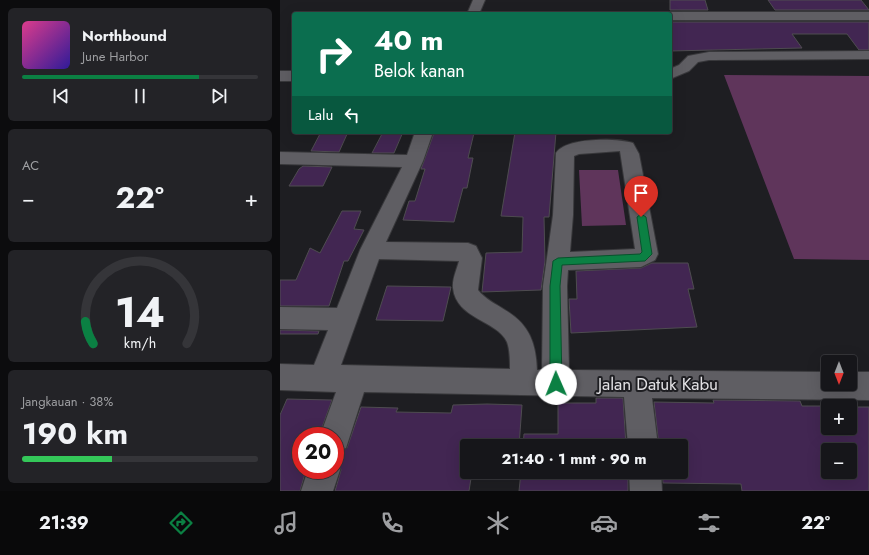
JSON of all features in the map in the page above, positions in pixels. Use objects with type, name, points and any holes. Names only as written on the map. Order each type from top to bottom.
[{"type":"street","points":[[474,12],[480,0]]},
{"type":"street","points":[[672,16],[869,16]]},
{"type":"street","points":[[672,73],[684,68],[693,60],[709,56],[869,55]]},
{"type":"street","points":[[280,76],[292,76]]},
{"type":"street","points":[[322,379],[371,250],[414,161],[423,134]]},
{"type":"street","points":[[556,384],[555,286],[563,215],[565,153],[575,148],[620,145],[627,147],[630,154],[647,254],[641,258],[558,261]]},
{"type":"street","points":[[280,158],[414,161]]},
{"type":"street","points":[[371,250],[468,252],[471,258],[465,289],[469,297],[508,325],[517,334],[524,365],[522,384]]},
{"type":"street","points":[[280,318],[346,319]]},
{"type":"street","name":"Jalan Datuk Kabu","points":[[280,377],[522,384],[869,386]]},
{"type":"street","points":[[338,427],[354,379]]},
{"type":"street","points":[[637,384],[642,439]]},
{"type":"street","points":[[317,491],[321,479]]},
{"type":"street","points":[[645,479],[646,491]]},
{"type":"shaded area","points":[[724,75],[869,76],[869,260],[794,259]]},
{"type":"shaded area","points":[[579,170],[618,170],[626,225],[582,226]]},
{"type":"building","points":[[670,0],[705,0],[708,10],[670,10]]},
{"type":"building","points":[[768,0],[861,0],[869,10],[775,10]]},
{"type":"building","points":[[672,22],[869,22],[869,50],[859,50],[847,34],[792,34],[802,48],[672,51]]},
{"type":"building","points":[[320,134],[347,134],[339,152],[311,151]]},
{"type":"building","points":[[382,134],[402,134],[394,153],[372,153]]},
{"type":"building","points":[[434,134],[474,134],[468,158],[473,158],[467,188],[463,188],[454,222],[403,220],[409,201],[415,201],[425,169],[421,169]]},
{"type":"building","points":[[515,134],[556,134],[549,217],[544,217],[545,261],[541,290],[482,292],[486,253],[522,252],[523,217],[501,216]]},
{"type":"building","points":[[303,166],[332,167],[323,186],[289,186],[299,169]]},
{"type":"building","points":[[342,211],[361,211],[354,229],[364,230],[348,261],[344,261],[329,306],[280,306],[280,280],[296,280],[310,248],[320,253]]},
{"type":"building","points":[[652,263],[688,263],[694,289],[688,289],[697,327],[571,333],[569,299],[577,299],[576,271],[641,268]]},
{"type":"building","points":[[387,286],[451,287],[443,321],[376,320]]},
{"type":"building","points":[[280,330],[319,331],[318,334],[280,334]]},
{"type":"building","points":[[596,398],[623,398],[626,439],[524,439],[524,434],[558,434],[558,403],[596,403]]},
{"type":"building","points":[[287,399],[332,400],[322,427],[292,427],[292,479],[303,479],[300,491],[280,491],[280,415]]},
{"type":"building","points":[[713,400],[800,401],[802,406],[821,406],[821,435],[857,435],[857,407],[869,407],[869,491],[742,491],[741,484],[663,483],[663,479],[688,479],[688,439],[658,439],[654,402],[714,403]]},
{"type":"building","points":[[453,405],[522,405],[520,439],[460,439],[460,479],[471,479],[469,491],[335,491],[338,479],[344,479],[344,449],[347,448],[361,407],[398,408],[396,412],[451,413]]},
{"type":"building","points":[[520,479],[628,479],[628,491],[519,491]]},
{"type":"route","points":[[556,384],[555,286],[558,261],[641,258],[647,254],[641,217]]}]
